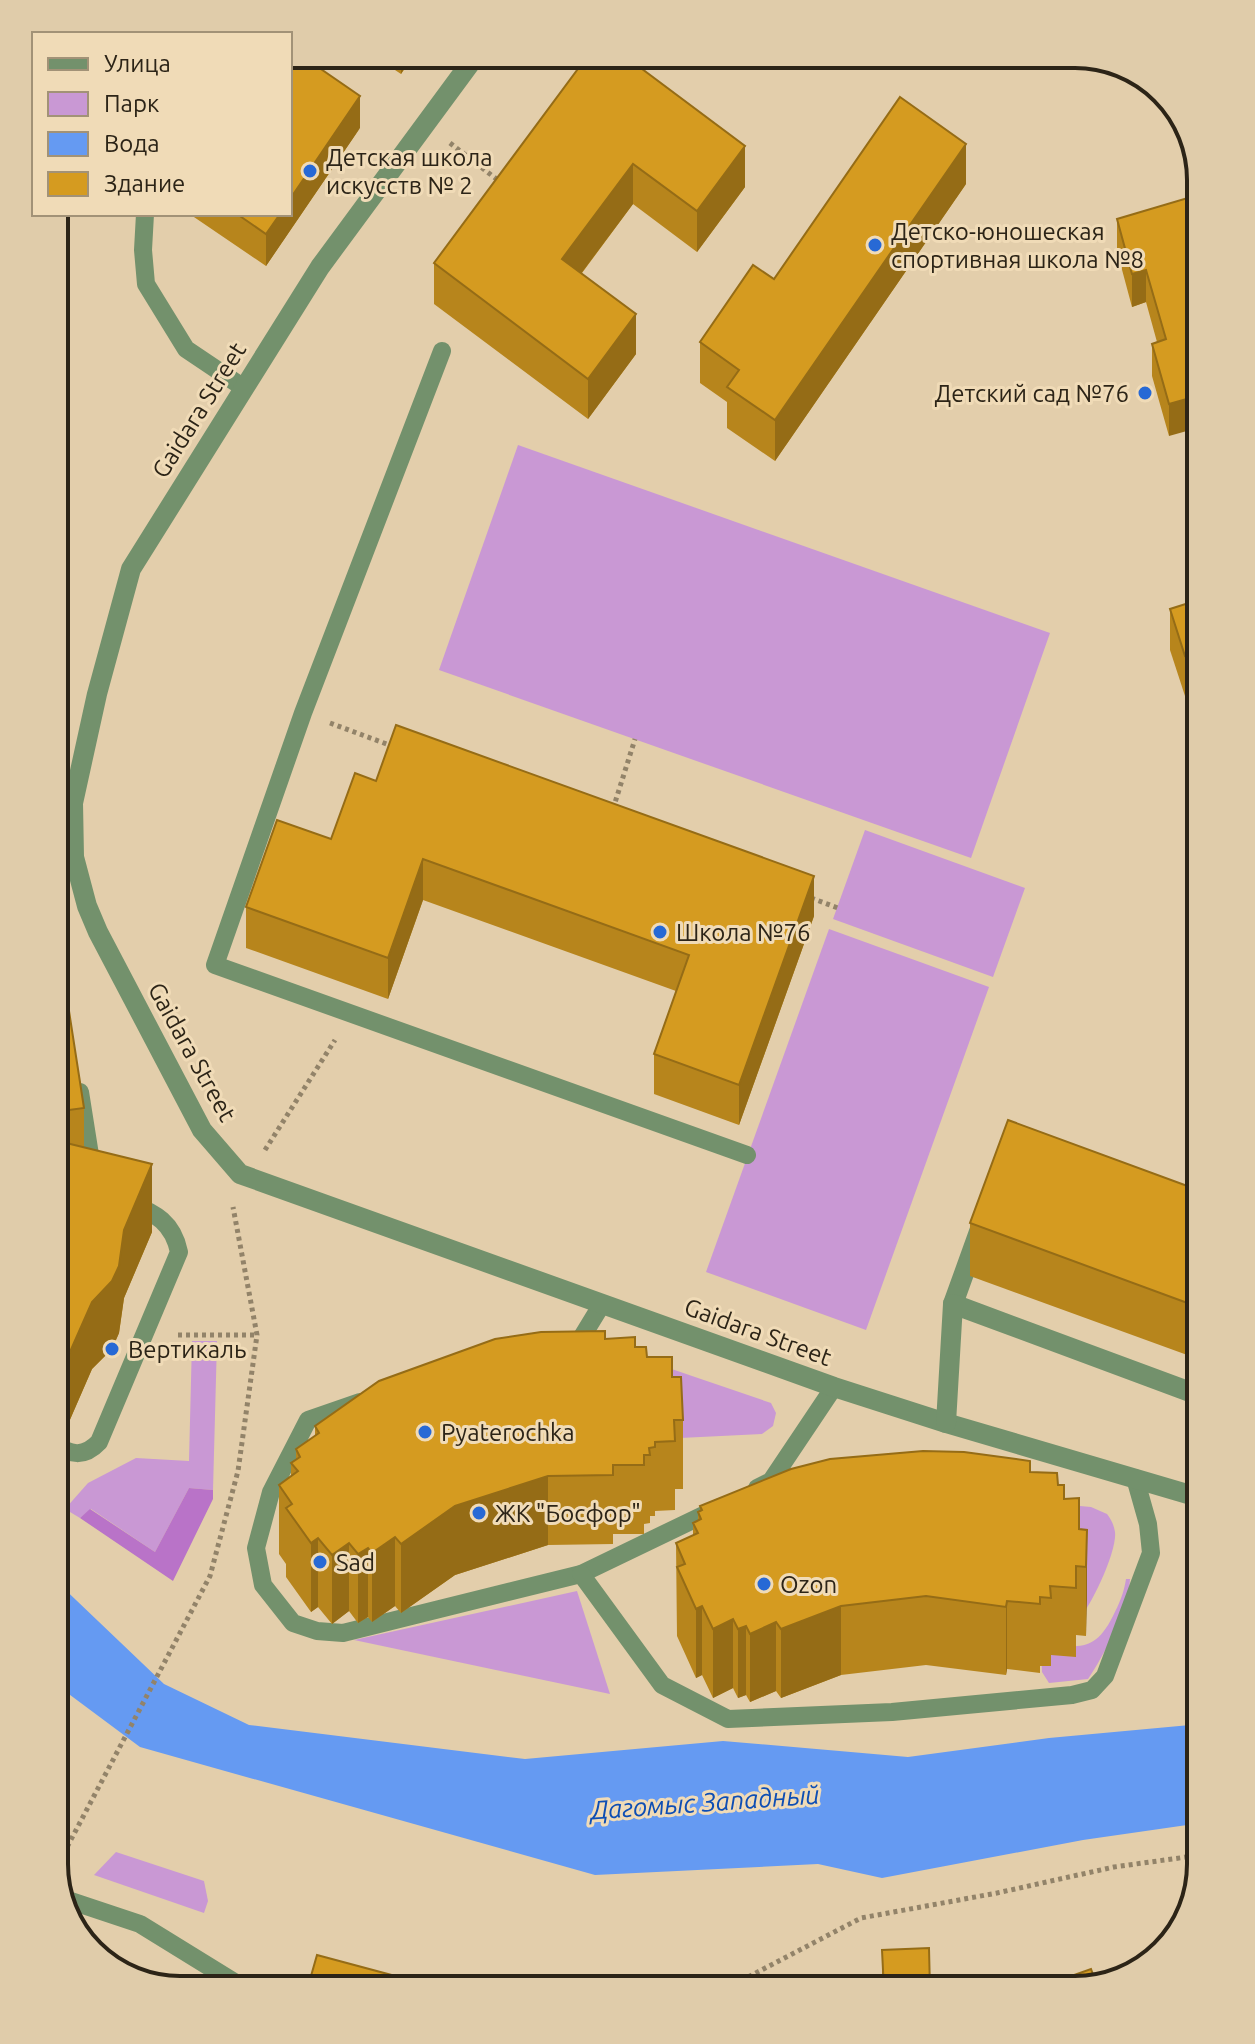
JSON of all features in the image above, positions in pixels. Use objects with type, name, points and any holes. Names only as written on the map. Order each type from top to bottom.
[{"type":"street","name":"Gaidara Street","points":[[68,812],[131,569],[335,245],[467,68]]},
{"type":"street","name":"Gaidara Street","points":[[68,846],[98,932],[202,1130],[240,1174],[834,1387],[1187,1494]]},
{"type":"street","points":[[946,1423],[953,1304],[988,1206]]},
{"type":"street","points":[[953,1304],[1187,1391]]},
{"type":"lane","points":[[145,216],[143,250],[146,284],[186,349],[244,388]]},
{"type":"lane","points":[[442,351],[303,713],[215,965],[747,1155]]},
{"type":"lane","points":[[77,1070],[96,1192],[84,1190]]},
{"type":"lane","points":[[68,1452],[82,1454],[99,1442],[179,1252],[172,1230],[165,1221],[145,1209],[109,1196]]},
{"type":"lane","points":[[546,1351],[577,1345],[602,1304]]},
{"type":"lane","points":[[380,1395],[308,1420],[271,1492],[256,1548],[263,1585],[293,1623],[317,1631],[343,1633],[581,1574],[771,1481],[834,1387]]},
{"type":"lane","points":[[581,1574],[662,1685],[728,1719],[892,1712],[1072,1695],[1092,1690],[1105,1676],[1151,1553],[1148,1524],[1135,1478]]},
{"type":"lane","points":[[75,1902],[140,1924],[224,1976]]},
{"type":"path","points":[[449,143],[505,185]]},
{"type":"path","points":[[303,713],[404,750]]},
{"type":"path","points":[[612,811],[635,739]]},
{"type":"path","points":[[809,897],[838,908]]},
{"type":"path","points":[[68,1844],[210,1576],[238,1471],[257,1335],[231,1197],[240,1174],[266,1149],[351,1015]]},
{"type":"path","points":[[196,1335],[257,1335]]},
{"type":"path","points":[[750,1976],[861,1918],[1114,1867],[1187,1857]]},
{"type":"green space","points":[[518,445],[1050,633],[971,858],[439,670]]},
{"type":"green space","points":[[865,830],[1025,888],[993,977],[833,919]]},
{"type":"green space","points":[[829,929],[989,987],[866,1330],[706,1272]]},
{"type":"green space","points":[[192,1341],[217,1341],[213,1490],[189,1488],[155,1552],[91,1509],[80,1518],[68,1511],[68,1506],[88,1483],[136,1458],[189,1461]]},
{"type":"green space","points":[[651,1362],[771,1403],[776,1413],[773,1426],[762,1434],[680,1438]]},
{"type":"green space","points":[[1080,1506],[1107,1514],[1115,1532],[1109,1561],[1084,1612],[1070,1511]]},
{"type":"green space","points":[[1126,1579],[1130,1579],[1129,1590],[1120,1617],[1088,1679],[1049,1683],[1042,1672],[1041,1645],[1084,1645],[1099,1637],[1117,1607]]},
{"type":"green space","points":[[577,1591],[610,1694],[354,1640]]},
{"type":"green space","points":[[116,1852],[204,1881],[208,1901],[204,1913],[94,1875]]},
{"type":"shaded area","points":[[189,1488],[213,1490],[213,1499],[173,1581],[80,1518],[90,1509],[155,1552]]},
{"type":"water","name":"Дагомыс Западный","points":[[68,1592],[164,1684],[249,1725],[525,1759],[723,1741],[908,1757],[1049,1738],[1187,1725],[1187,1825],[1083,1840],[882,1878],[818,1864],[595,1875],[140,1747],[68,1693]]},
{"type":"building","points":[[292,68],[319,68],[360,96],[292,196]]},
{"type":"building","points":[[579,68],[641,68],[745,146],[697,211],[633,164],[562,259],[636,314],[588,379],[434,263]]},
{"type":"building","name":"Детско-юношеская спортивная школа №8","points":[[900,97],[966,144],[775,420],[727,387],[739,370],[700,342],[753,265],[774,279]]},
{"type":"building","points":[[1187,198],[1187,399],[1169,404],[1152,344],[1166,339],[1146,270],[1132,274],[1117,219]]},
{"type":"building","points":[[240,216],[279,216],[266,234]]},
{"type":"building","points":[[1187,604],[1187,655],[1185,656],[1170,609]]},
{"type":"building","name":"Школа №76","points":[[396,725],[814,876],[739,1085],[654,1054],[689,955],[423,859],[388,958],[246,907],[277,820],[331,839],[355,773],[376,781]]},
{"type":"building","points":[[68,1005],[84,1108],[68,1110]]},
{"type":"building","points":[[1008,1120],[1187,1186],[1187,1303],[970,1223]]},
{"type":"building","points":[[68,1143],[152,1164],[124,1230],[119,1266],[112,1281],[92,1302],[68,1356]]},
{"type":"building","points":[[605,1331],[605,1339],[635,1337],[635,1347],[646,1347],[647,1357],[672,1357],[672,1377],[681,1377],[683,1420],[674,1420],[675,1441],[655,1442],[655,1447],[649,1448],[650,1455],[644,1455],[644,1465],[613,1465],[613,1475],[548,1476],[455,1506],[401,1544],[395,1537],[372,1553],[368,1548],[358,1554],[349,1543],[332,1555],[318,1538],[311,1543],[286,1508],[292,1504],[279,1485],[298,1471],[291,1463],[300,1457],[296,1449],[319,1433],[315,1426],[379,1381],[495,1339],[541,1332]]},
{"type":"building","points":[[923,1451],[964,1452],[1030,1461],[1030,1472],[1057,1473],[1058,1485],[1064,1485],[1064,1499],[1079,1498],[1079,1529],[1087,1530],[1086,1567],[1076,1566],[1076,1588],[1050,1586],[1051,1598],[1040,1597],[1040,1604],[1007,1601],[1006,1607],[926,1596],[841,1606],[781,1629],[776,1622],[750,1634],[746,1626],[738,1629],[733,1619],[713,1629],[702,1606],[696,1609],[677,1567],[685,1564],[676,1543],[698,1533],[693,1523],[701,1519],[698,1512],[702,1510],[700,1506],[791,1469],[830,1459]]},
{"type":"building","points":[[929,1948],[930,1976],[883,1976],[882,1950]]},
{"type":"building","points":[[317,1955],[395,1976],[311,1976]]},
{"type":"building","points":[[1091,1969],[1093,1974],[1090,1975],[1071,1976]]},
{"type":"place","name":"Детская школа искусств № 2","points":[[310,171]]},
{"type":"place","name":"Детско-юношеская спортивная школа №8","points":[[875,245]]},
{"type":"place","name":"Детский сад №76","points":[[1145,393]]},
{"type":"place","name":"Школа №76","points":[[660,932]]},
{"type":"place","name":"Вертикаль","points":[[112,1349]]},
{"type":"place","name":"Pyaterochka","points":[[425,1432]]},
{"type":"place","name":"ЖК \"Босфор\"","points":[[479,1513]]},
{"type":"place","name":"Sad","points":[[320,1562]]},
{"type":"place","name":"Ozon","points":[[764,1584]]}]
